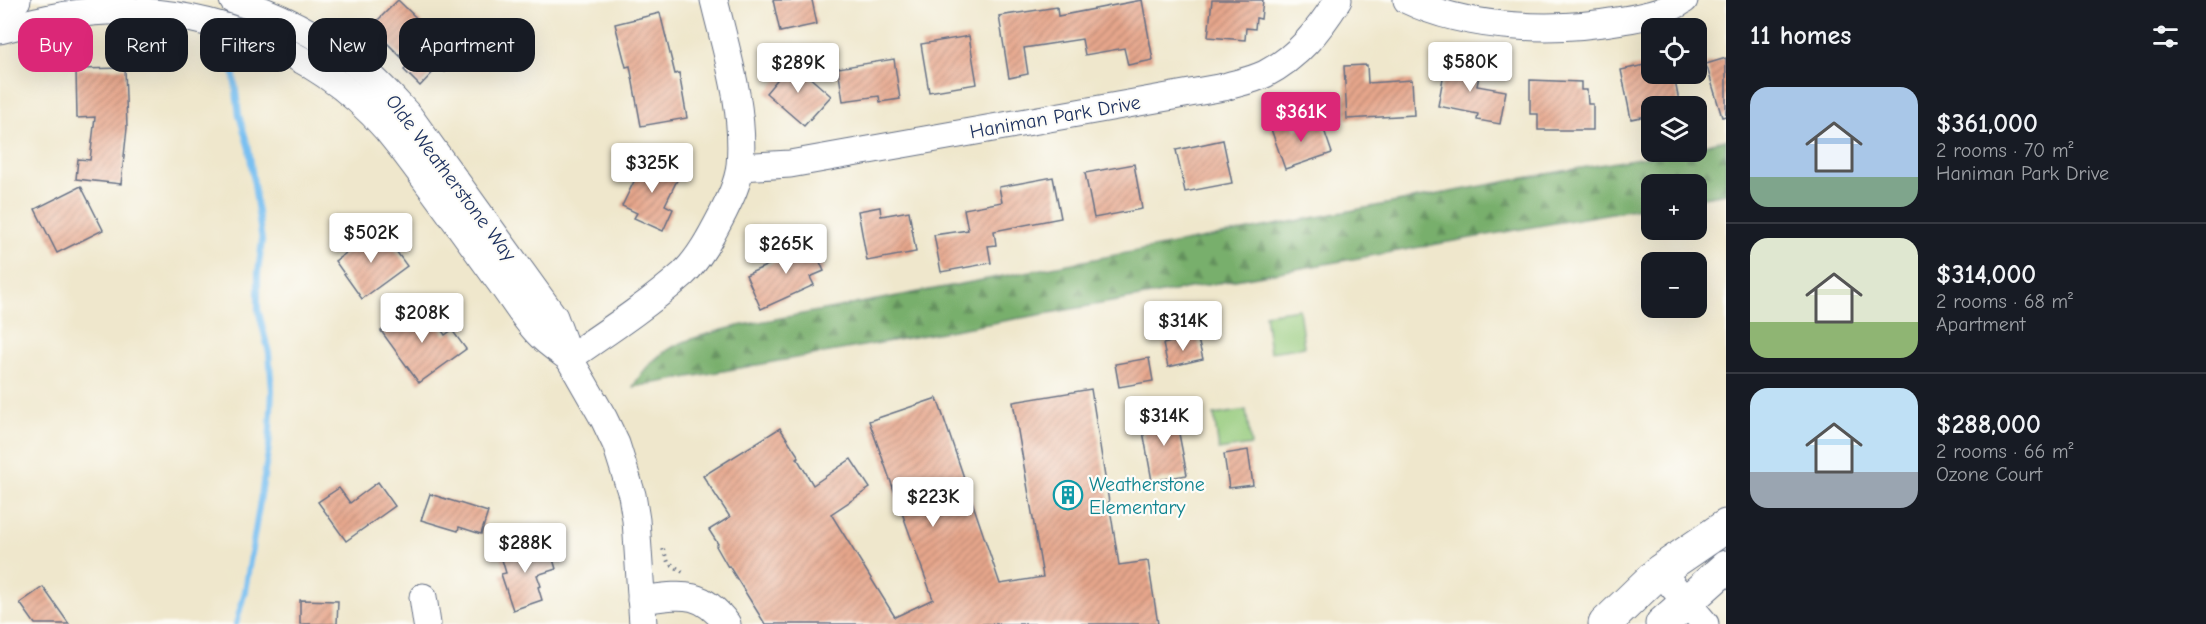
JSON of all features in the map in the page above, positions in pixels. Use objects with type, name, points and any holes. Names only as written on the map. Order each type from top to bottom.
[{"type":"main road","points":[[1605,624],[1625,602],[1660,571],[1726,526]]},
{"type":"main road","points":[[1662,624],[1695,613],[1726,567]]},
{"type":"street","points":[[0,5],[16,0]]},
{"type":"street","name":"Olde Weatherstone Way","points":[[233,0],[292,24],[328,44],[364,70],[409,116],[554,317],[569,358],[604,419],[627,475],[636,520],[642,612]]},
{"type":"street","points":[[569,358],[684,273],[709,239],[735,187],[740,167],[738,102],[714,0]]},
{"type":"street","name":"Haniman Park Drive","points":[[740,167],[790,164],[1224,87],[1264,75],[1290,58],[1321,27],[1338,0]]},
{"type":"street","points":[[1407,0],[1482,22],[1523,27],[1595,25],[1638,18],[1674,7],[1684,0]]},
{"type":"street","name":"Olde Weatherstone Way","points":[[0,30],[67,15],[105,11],[145,11],[215,23],[247,33],[288,51],[354,97],[398,143],[537,333],[569,358]]},
{"type":"street","points":[[1660,571],[1695,613]]},
{"type":"street","points":[[423,597],[427,624]]},
{"type":"street","points":[[642,612],[689,597],[703,600],[714,607],[727,624]]},
{"type":"green space","points":[[1726,139],[1726,193],[1707,196],[1707,174],[1641,174],[1641,208],[633,387],[654,361],[678,344],[738,326],[1641,158],[1641,162],[1707,162],[1707,144]]},
{"type":"green space","points":[[1299,309],[1304,347],[1270,352],[1265,314]]},
{"type":"green space","points":[[1246,410],[1251,445],[1219,450],[1214,415]]},
{"type":"building","points":[[398,0],[416,18],[399,18],[399,55],[387,43],[387,18],[380,18]]},
{"type":"building","points":[[773,0],[812,0],[817,24],[780,32]]},
{"type":"building","points":[[1142,0],[1153,60],[1128,65],[1124,48],[1085,55],[1082,39],[1024,48],[1028,74],[1009,78],[999,16],[1057,7],[1058,16]]},
{"type":"building","points":[[1212,0],[1263,0],[1261,19],[1256,18],[1255,29],[1246,28],[1245,40],[1208,37]]},
{"type":"building","points":[[660,13],[675,74],[679,73],[687,118],[641,126],[630,66],[626,67],[615,24]]},
{"type":"building","points":[[969,36],[977,84],[929,92],[921,44]]},
{"type":"building","points":[[1447,56],[1471,60],[1468,74],[1479,76],[1477,86],[1506,91],[1500,124],[1477,120],[1478,114],[1438,106]]},
{"type":"building","points":[[1726,58],[1726,116],[1722,117],[1707,64]]},
{"type":"building","points":[[894,59],[900,99],[880,102],[879,96],[843,101],[838,68]]},
{"type":"building","points":[[792,62],[831,96],[804,126],[766,93]]},
{"type":"building","points":[[1367,65],[1368,83],[1412,80],[1414,115],[1347,119],[1344,66]]},
{"type":"building","points":[[1641,66],[1641,84],[1676,84],[1678,96],[1641,96],[1641,117],[1631,119],[1621,70]]},
{"type":"building","points":[[105,68],[105,72],[125,72],[127,128],[121,184],[76,179],[78,159],[90,160],[95,117],[77,118],[76,72],[93,72],[93,69]]},
{"type":"building","points":[[406,72],[433,72],[420,86]]},
{"type":"building","points":[[1530,80],[1581,82],[1581,90],[1587,90],[1588,104],[1593,104],[1593,130],[1538,130],[1538,114],[1530,114]]},
{"type":"building","points":[[1321,121],[1332,153],[1285,169],[1271,129],[1292,122],[1295,130]]},
{"type":"building","points":[[1223,140],[1232,183],[1185,192],[1176,150]]},
{"type":"building","points":[[646,157],[668,167],[666,170],[679,176],[665,205],[673,209],[663,231],[634,218],[637,213],[622,206]]},
{"type":"building","points":[[1134,164],[1142,209],[1094,218],[1085,173]]},
{"type":"building","points":[[1053,177],[1061,218],[994,231],[996,245],[988,246],[991,263],[941,272],[934,235],[968,230],[964,209],[1002,202],[999,187]]},
{"type":"building","points":[[81,186],[103,230],[57,253],[35,209]]},
{"type":"building","points":[[880,207],[881,216],[909,211],[916,252],[867,261],[858,211]]},
{"type":"building","points":[[380,229],[407,266],[362,299],[335,261]]},
{"type":"building","points":[[809,237],[824,271],[810,277],[814,285],[761,309],[746,275],[790,255],[787,247]]},
{"type":"building","points":[[413,308],[420,317],[428,311],[445,335],[452,330],[466,349],[419,383],[381,331]]},
{"type":"building","points":[[1197,336],[1203,359],[1168,367],[1163,344]]},
{"type":"building","points":[[1149,358],[1153,381],[1119,387],[1115,364]]},
{"type":"building","name":"Weatherstone Elementary","points":[[1091,389],[1119,565],[1148,561],[1158,624],[765,624],[728,567],[709,530],[730,517],[703,476],[780,428],[799,457],[797,458],[813,485],[851,459],[870,488],[831,514],[895,617],[933,599],[869,421],[937,398],[1000,584],[1043,577],[1013,402]]},
{"type":"building","points":[[1175,413],[1187,475],[1152,481],[1141,420]]},
{"type":"building","points":[[1248,450],[1253,485],[1229,488],[1224,454]]},
{"type":"building","points":[[378,482],[395,506],[346,541],[318,502],[339,488],[350,503]]},
{"type":"building","points":[[430,494],[488,512],[481,534],[459,527],[458,531],[421,520]]},
{"type":"building","points":[[523,546],[526,553],[549,546],[556,569],[537,575],[542,600],[513,610],[501,574],[506,573],[500,553]]},
{"type":"building","points":[[43,587],[69,624],[35,624],[20,603]]},
{"type":"building","points":[[300,600],[338,601],[337,624],[300,624]]},
{"type":"waterway","points":[[234,72],[239,115],[249,149],[262,241],[258,273],[258,309],[269,353],[272,390],[269,447],[245,591],[236,624]]},
{"type":"place","name":"Weatherstone Elementary","points":[[1068,495]]}]
